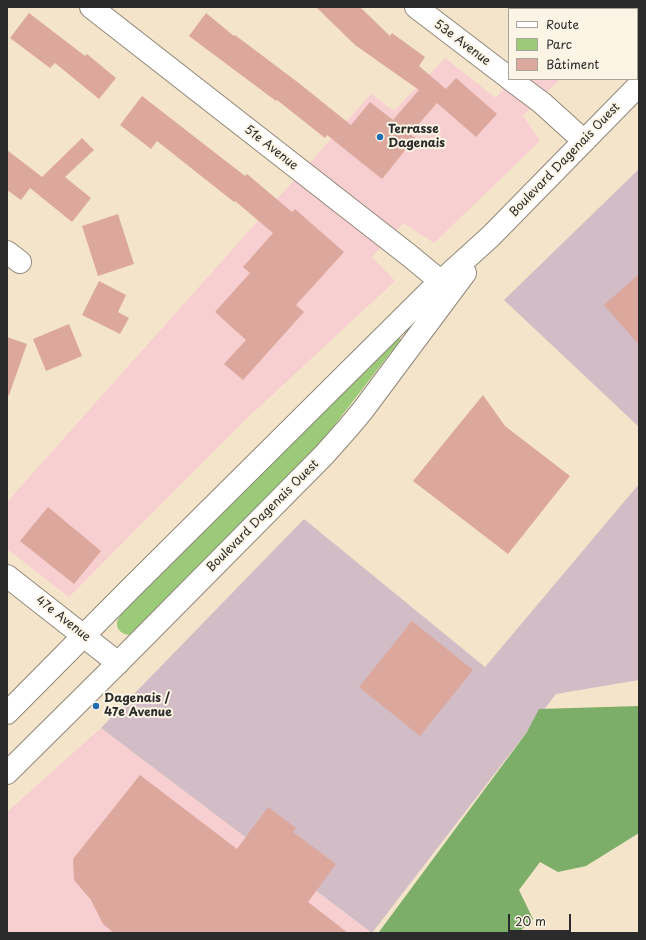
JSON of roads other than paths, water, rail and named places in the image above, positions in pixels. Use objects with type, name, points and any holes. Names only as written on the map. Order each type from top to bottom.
[{"type":"main road","name":"51e Avenue","points":[[90,7],[410,256],[446,286]]},
{"type":"main road","name":"53e Avenue","points":[[416,7],[508,77]]},
{"type":"main road","name":"53e Avenue","points":[[511,80],[542,103],[584,141]]},
{"type":"main road","name":"Boulevard Dagenais Ouest","points":[[7,772],[118,663],[324,455],[348,428],[446,286],[491,236],[639,85]]},
{"type":"main road","name":"Boulevard Dagenais Ouest","points":[[7,713],[426,294],[446,286]]},
{"type":"main road","name":"47e Avenue","points":[[7,576],[118,663]]},
{"type":"place","name":"Terrasse Dagenais","points":[[380,137]]},
{"type":"place","name":"Dagenais / 47e Avenue","points":[[96,706]]}]
